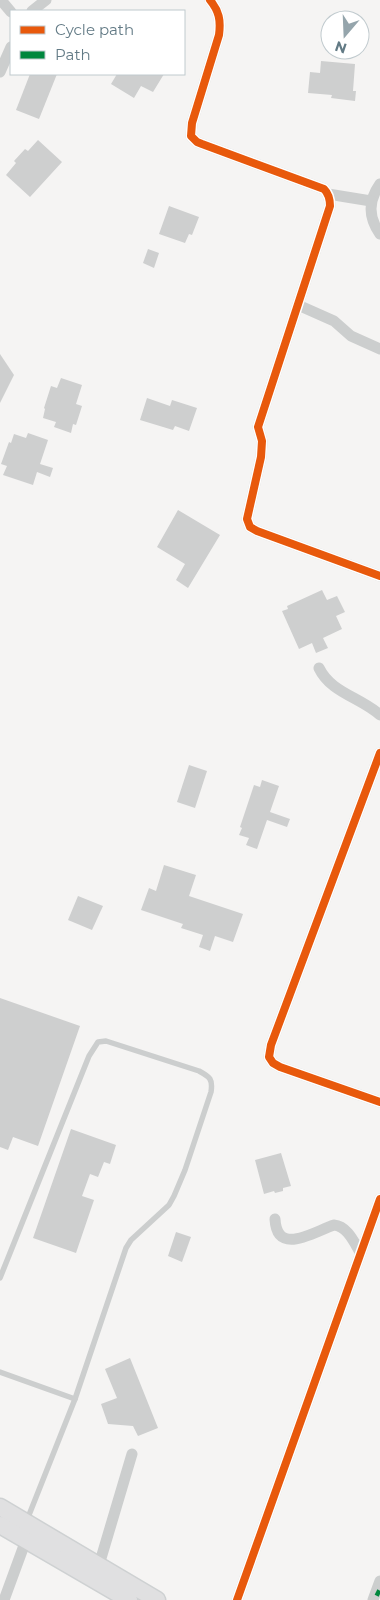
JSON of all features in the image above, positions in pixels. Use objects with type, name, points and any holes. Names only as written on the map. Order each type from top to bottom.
[{"type":"street","points":[[1,0],[10,11]]},
{"type":"street","points":[[33,10],[46,0]]},
{"type":"street","points":[[210,0],[219,13],[221,25],[192,123],[191,136],[202,144],[324,188],[328,194],[330,206],[258,427],[262,441],[261,457],[247,519],[250,527],[257,531],[380,576]]},
{"type":"street","points":[[0,72],[10,49]]},
{"type":"street","points":[[380,184],[374,192],[370,210],[372,219],[380,234]]},
{"type":"street","points":[[328,194],[371,200]]},
{"type":"street","points":[[298,305],[326,317],[358,340],[380,349]]},
{"type":"street","points":[[319,668],[331,685],[380,715]]},
{"type":"street","points":[[380,753],[271,1045],[269,1057],[273,1063],[280,1067],[380,1102]]},
{"type":"street","points":[[238,1600],[380,1199]]},
{"type":"street","points":[[275,1219],[276,1229],[280,1234],[292,1240],[300,1239],[334,1225],[339,1226],[346,1231],[360,1252]]},
{"type":"street","points":[[99,1565],[132,1454]]},
{"type":"street","points":[[0,1507],[157,1600]]},
{"type":"street","points":[[0,1525],[130,1600]]},
{"type":"street","points":[[3,1598],[5,1582],[26,1540]]},
{"type":"street","points":[[376,1595],[380,1581]]},
{"type":"lane","points":[[0,1278],[89,1056],[98,1042],[106,1040],[199,1071],[210,1077],[212,1084],[211,1092],[179,1186],[168,1204],[131,1240],[126,1248],[75,1399],[26,1522]]},
{"type":"lane","points":[[0,1372],[75,1399]]},
{"type":"building","points":[[321,61],[355,64],[353,91],[356,91],[355,101],[331,98],[332,95],[308,93],[310,72],[320,73]]},
{"type":"building","points":[[30,75],[57,75],[39,119],[16,110]]},
{"type":"building","points":[[116,75],[163,75],[153,92],[141,86],[134,98],[111,84]]},
{"type":"building","points":[[38,140],[62,162],[30,197],[6,175],[16,163],[14,161],[25,149],[28,151]]},
{"type":"building","points":[[169,206],[199,217],[192,235],[189,234],[185,243],[159,234]]},
{"type":"building","points":[[148,249],[159,253],[154,268],[143,263]]},
{"type":"building","points":[[0,354],[14,375],[0,403]]},
{"type":"building","points":[[61,378],[82,385],[76,404],[82,406],[76,425],[73,424],[71,433],[54,427],[56,422],[43,418],[51,386],[57,388]]},
{"type":"building","points":[[147,398],[170,406],[172,400],[197,408],[189,431],[175,426],[173,430],[140,420]]},
{"type":"building","points":[[28,433],[48,440],[40,464],[53,468],[50,477],[37,472],[33,485],[3,475],[7,466],[1,464],[14,434],[26,438]]},
{"type":"building","points":[[178,510],[220,535],[188,588],[176,580],[185,564],[157,547]]},
{"type":"building","points":[[322,590],[327,600],[337,596],[345,612],[336,616],[342,629],[323,638],[328,648],[316,653],[312,643],[299,649],[282,611],[288,609],[287,606]]},
{"type":"building","points":[[189,765],[207,771],[195,808],[177,802]]},
{"type":"building","points":[[262,780],[279,786],[270,812],[290,819],[287,827],[267,820],[257,849],[246,845],[249,838],[239,835],[254,785],[260,787]]},
{"type":"building","points":[[164,865],[196,875],[189,896],[243,914],[233,942],[215,936],[210,951],[199,947],[203,935],[181,928],[183,924],[141,910],[149,888],[156,891]]},
{"type":"building","points":[[78,896],[103,906],[92,930],[68,920]]},
{"type":"building","points":[[0,998],[80,1026],[38,1146],[13,1137],[8,1150],[0,1147]]},
{"type":"building","points":[[71,1129],[116,1145],[110,1164],[104,1162],[98,1177],[90,1174],[82,1196],[94,1200],[76,1253],[33,1238]]},
{"type":"building","points":[[281,1153],[291,1186],[283,1188],[283,1191],[264,1194],[255,1160]]},
{"type":"building","points":[[176,1232],[191,1237],[182,1262],[168,1256]]},
{"type":"building","points":[[130,1358],[158,1428],[138,1436],[133,1426],[108,1424],[101,1404],[117,1398],[105,1369]]},
{"type":"marked path","points":[[376,1592],[380,1594]]},
{"type":"cycle path","points":[[210,0],[219,16],[219,35],[192,123],[191,136],[202,144],[324,189],[330,203],[258,427],[262,441],[261,457],[247,519],[250,527],[257,531],[380,576]]},
{"type":"cycle path","points":[[380,753],[271,1045],[269,1057],[273,1063],[280,1067],[380,1102]]},
{"type":"cycle path","points":[[237,1600],[380,1199]]}]
